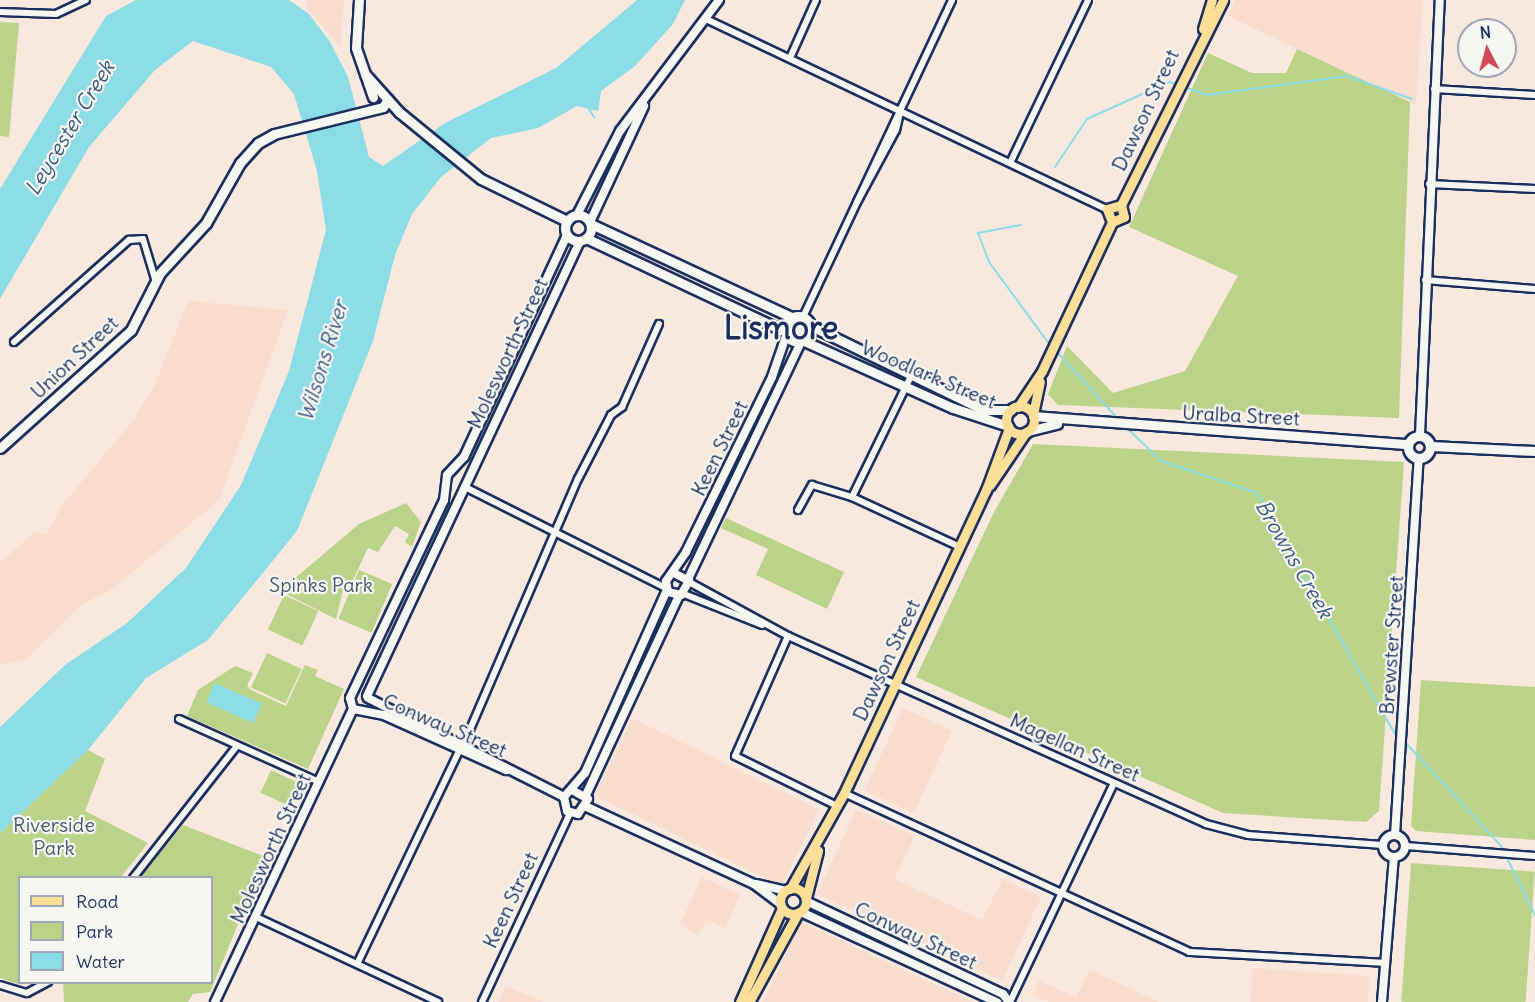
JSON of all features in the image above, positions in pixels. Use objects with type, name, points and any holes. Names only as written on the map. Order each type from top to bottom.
[{"type":"main road","points":[[359,0],[356,48],[378,102],[399,112],[486,182],[567,221]]},
{"type":"main road","name":"Dawson Street","points":[[1203,31],[1205,13],[1212,0]]},
{"type":"main road","name":"Dawson Street","points":[[1112,222],[1124,217],[1120,205],[1203,31],[1223,0]]},
{"type":"main road","name":"Union Street","points":[[0,448],[123,339],[156,282],[206,224],[248,152],[274,134],[378,102]]},
{"type":"main road","points":[[1042,371],[1033,415],[1015,408],[1042,371],[1112,222],[1107,210],[1120,205]]},
{"type":"main road","points":[[567,221],[577,215],[791,317],[803,317],[811,326],[802,341]]},
{"type":"main road","points":[[567,221],[567,235],[583,240],[785,333],[791,317]]},
{"type":"main road","points":[[583,240],[590,223]]},
{"type":"main road","name":"Woodlark Street","points":[[811,326],[984,410],[1015,408]]},
{"type":"main road","name":"Woodlark Street","points":[[785,333],[906,387],[1008,427]]},
{"type":"main road","name":"Dawson Street","points":[[799,912],[806,900],[819,846],[986,490],[1015,408]]},
{"type":"main road","name":"Dawson Street","points":[[986,490],[1027,432],[1033,415]]},
{"type":"main road","name":"Uralba Street","points":[[1033,415],[1072,423],[1408,444]]},
{"type":"main road","name":"Uralba Street","points":[[1027,432],[1072,423]]},
{"type":"main road","points":[[1008,427],[1027,432]]},
{"type":"main road","points":[[1431,446],[1419,458],[1410,454],[1408,444],[1420,435],[1431,446],[1535,451]]},
{"type":"main road","name":"Dawson Street","points":[[782,906],[788,890],[819,846]]},
{"type":"main road","points":[[788,890],[806,900]]},
{"type":"main road","points":[[740,1002],[782,906],[799,912],[749,1002]]},
{"type":"street","points":[[0,12],[56,14],[86,0]]},
{"type":"street","points":[[577,215],[614,141],[719,0]]},
{"type":"street","points":[[789,58],[816,0]]},
{"type":"street","points":[[803,317],[952,0]]},
{"type":"street","points":[[1011,160],[1088,0]]},
{"type":"street","points":[[1205,0],[1205,13]]},
{"type":"street","points":[[1420,435],[1429,184],[1440,0]]},
{"type":"street","points":[[706,19],[1011,160],[1107,210]]},
{"type":"street","points":[[1434,89],[1535,95]]},
{"type":"street","points":[[590,223],[652,92]]},
{"type":"street","points":[[1429,184],[1535,189]]},
{"type":"street","name":"Molesworth Street","points":[[447,485],[567,235]]},
{"type":"street","points":[[14,342],[129,240],[142,239],[156,282]]},
{"type":"street","name":"Molesworth Street","points":[[363,709],[465,485],[583,240]]},
{"type":"street","points":[[1425,280],[1535,289]]},
{"type":"street","points":[[358,962],[461,748],[556,535],[578,479],[611,415],[621,408],[659,324]]},
{"type":"street","name":"Keen Street","points":[[667,589],[772,377],[785,333]]},
{"type":"street","name":"Keen Street","points":[[681,595],[802,341]]},
{"type":"street","points":[[848,497],[912,374]]},
{"type":"street","name":"Brewster Street","points":[[1395,835],[1419,458]]},
{"type":"street","points":[[454,470],[464,472],[465,485]]},
{"type":"street","points":[[363,709],[353,709],[349,700],[447,485],[465,485],[556,535],[681,595],[586,795],[587,807]]},
{"type":"street","points":[[798,510],[812,486],[848,497],[960,547]]},
{"type":"street","points":[[674,573],[689,581]]},
{"type":"street","name":"Magellan Street","points":[[689,581],[788,636],[1225,831],[1383,845]]},
{"type":"street","points":[[667,589],[585,773],[564,797],[570,813],[587,807],[754,884],[782,906]]},
{"type":"street","name":"Magellan Street","points":[[681,595],[768,626]]},
{"type":"street","points":[[788,636],[735,756],[837,806]]},
{"type":"street","name":"Conway Street","points":[[354,693],[368,698],[493,767],[513,772]]},
{"type":"street","name":"Molesworth Street","points":[[215,1002],[353,709]]},
{"type":"street","name":"Conway Street","points":[[363,709],[461,748],[564,797]]},
{"type":"street","points":[[179,719],[236,747],[319,782]]},
{"type":"street","points":[[135,876],[236,747]]},
{"type":"street","points":[[1010,1002],[1114,783]]},
{"type":"street","points":[[572,790],[586,795]]},
{"type":"street","points":[[844,793],[1196,954],[1384,963]]},
{"type":"street","name":"Keen Street","points":[[482,1002],[570,813]]},
{"type":"street","points":[[1394,857],[1383,845],[1395,835],[1406,846],[1535,856]]},
{"type":"street","points":[[1382,1002],[1394,857],[1406,846]]},
{"type":"street","points":[[754,884],[788,890]]},
{"type":"street","name":"Conway Street","points":[[806,900],[997,991],[1010,1002]]},
{"type":"street","name":"Conway Street","points":[[799,912],[997,1002]]},
{"type":"street","points":[[256,916],[358,962],[438,1002]]},
{"type":"street","points":[[0,985],[27,993],[44,984]]},
{"type":"shaded area","points":[[307,0],[344,0],[340,46],[307,9]]},
{"type":"shaded area","points":[[1235,0],[1423,0],[1416,105],[1228,16]]},
{"type":"shaded area","points":[[188,301],[288,310],[219,500],[112,589],[82,604],[25,660],[0,664],[0,562],[36,532],[46,535],[63,504],[133,421],[154,386]]},
{"type":"shaded area","points":[[903,708],[952,731],[913,813],[865,790]]},
{"type":"shaded area","points":[[632,718],[819,809],[781,886],[594,795]]},
{"type":"shaded area","points":[[856,810],[915,836],[894,879],[982,920],[1003,879],[1041,897],[1002,981],[817,894]]},
{"type":"shaded area","points":[[702,877],[740,895],[725,929],[706,919],[698,936],[680,924]]},
{"type":"shaded area","points":[[801,922],[825,933],[973,1002],[763,1002]]},
{"type":"shaded area","points":[[1252,968],[1370,976],[1368,1002],[1251,1002]]},
{"type":"shaded area","points":[[1090,970],[1159,1002],[1049,1002],[1033,995],[1039,980],[1076,998]]},
{"type":"shaded area","points":[[506,986],[543,1002],[499,1002]]},
{"type":"green space","points":[[0,22],[19,23],[9,137],[0,136]]},
{"type":"green space","points":[[1297,49],[1410,102],[1399,418],[1058,405],[1048,394],[1067,346],[1113,393],[1185,371],[1238,276],[1129,227],[1208,53],[1252,73],[1286,73]]},
{"type":"green space","points":[[1033,444],[1404,462],[1379,811],[1366,822],[1223,813],[916,677],[994,512]]},
{"type":"green space","name":"Spinks Park","points":[[406,503],[421,522],[412,547],[405,542],[409,534],[395,526],[378,552],[368,548],[349,588],[344,586],[336,619],[280,591],[359,524]]},
{"type":"green space","points":[[726,518],[844,572],[827,609],[756,575],[768,549],[721,528]]},
{"type":"green space","points":[[359,570],[392,584],[371,633],[338,619]]},
{"type":"green space","points":[[284,595],[318,611],[302,645],[268,629]]},
{"type":"green space","points":[[267,653],[301,669],[285,703],[251,687]]},
{"type":"green space","points":[[305,665],[318,670],[315,676],[344,689],[308,769],[187,716],[198,690],[235,666],[253,673],[247,686],[251,690],[286,706]]},
{"type":"green space","points":[[1421,680],[1535,687],[1535,840],[1416,831],[1411,826]]},
{"type":"green space","name":"Riverside Park","points":[[88,750],[105,759],[85,811],[148,843],[122,876],[18,876],[18,984],[0,978],[0,833]]},
{"type":"green space","points":[[271,770],[301,784],[290,807],[260,793]]},
{"type":"green space","points":[[183,825],[266,857],[210,992],[193,994],[188,1002],[64,1002],[63,984],[213,984],[213,876],[141,876]]},
{"type":"green space","points":[[1411,863],[1535,872],[1526,1002],[1401,1002]]},
{"type":"water","points":[[136,0],[289,0],[309,14],[330,42],[348,77],[369,157],[383,166],[445,123],[556,68],[637,0],[685,0],[673,24],[635,66],[601,91],[598,111],[577,106],[538,128],[491,138],[441,177],[412,214],[395,255],[373,341],[297,531],[208,640],[146,678],[88,750],[0,833],[0,727],[65,665],[127,623],[186,568],[241,485],[289,371],[326,230],[317,171],[294,94],[271,67],[193,41],[155,70],[89,147],[0,299],[0,189],[106,16]]},
{"type":"water","points":[[215,683],[262,704],[253,723],[206,702]]},
{"type":"waterway","points":[[1184,87],[1207,95],[1347,76],[1412,99]]},
{"type":"waterway","points":[[1055,167],[1087,119],[1169,82],[1179,85]]},
{"type":"waterway","name":"Browns Creek","points":[[588,107],[594,117]]},
{"type":"waterway","name":"Browns Creek","points":[[1021,225],[978,233],[989,262],[1050,345]]},
{"type":"waterway","name":"Browns Creek","points":[[1056,351],[1119,420]]},
{"type":"waterway","name":"Browns Creek","points":[[1125,426],[1161,461],[1257,493],[1398,739]]},
{"type":"waterway","name":"Browns Creek","points":[[1403,740],[1501,846],[1535,915]]},
{"type":"district","name":"Lismore","points":[[781,328]]},
{"type":"water label","name":"Leycester Creek","points":[[70,128]]},
{"type":"water label","name":"Wilsons River","points":[[323,361]]}]
